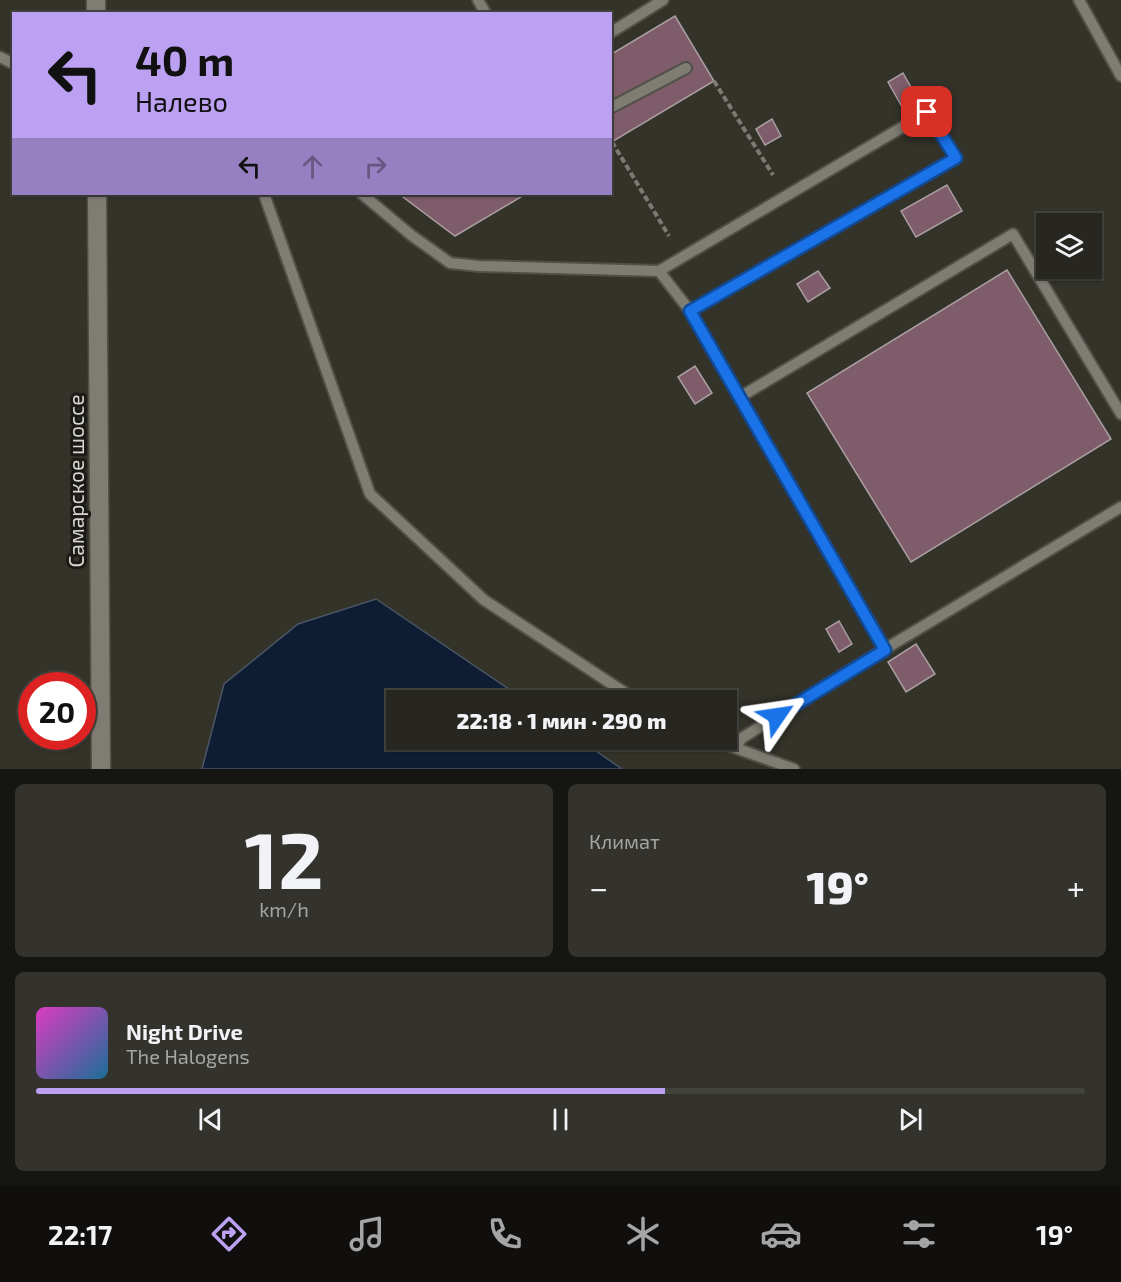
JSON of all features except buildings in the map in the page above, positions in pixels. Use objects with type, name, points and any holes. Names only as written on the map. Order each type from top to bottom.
[{"type":"street","name":"Самарское шоссе","points":[[97,195],[101,769]]},
{"type":"lane","points":[[612,32],[663,0]]},
{"type":"lane","points":[[1078,0],[1121,76]]},
{"type":"lane","points":[[612,107],[687,68]]},
{"type":"lane","points":[[363,195],[411,235],[450,263],[479,266],[659,271],[927,112],[956,158],[690,311]]},
{"type":"lane","points":[[264,195],[370,494],[484,600],[621,690]]},
{"type":"lane","points":[[740,397],[1013,234],[1121,414]]},
{"type":"lane","points":[[659,271],[690,311],[885,650]]},
{"type":"lane","points":[[737,745],[741,738],[1121,507]]},
{"type":"lane","points":[[737,749],[794,769]]},
{"type":"path","points":[[714,81],[772,175]]},
{"type":"path","points":[[612,142],[669,236]]},
{"type":"water","points":[[376,599],[510,690],[386,690],[386,750],[594,750],[622,769],[202,769],[224,684],[298,624]]},
{"type":"route","points":[[777,716],[885,650],[690,311],[956,158],[927,112]]}]
